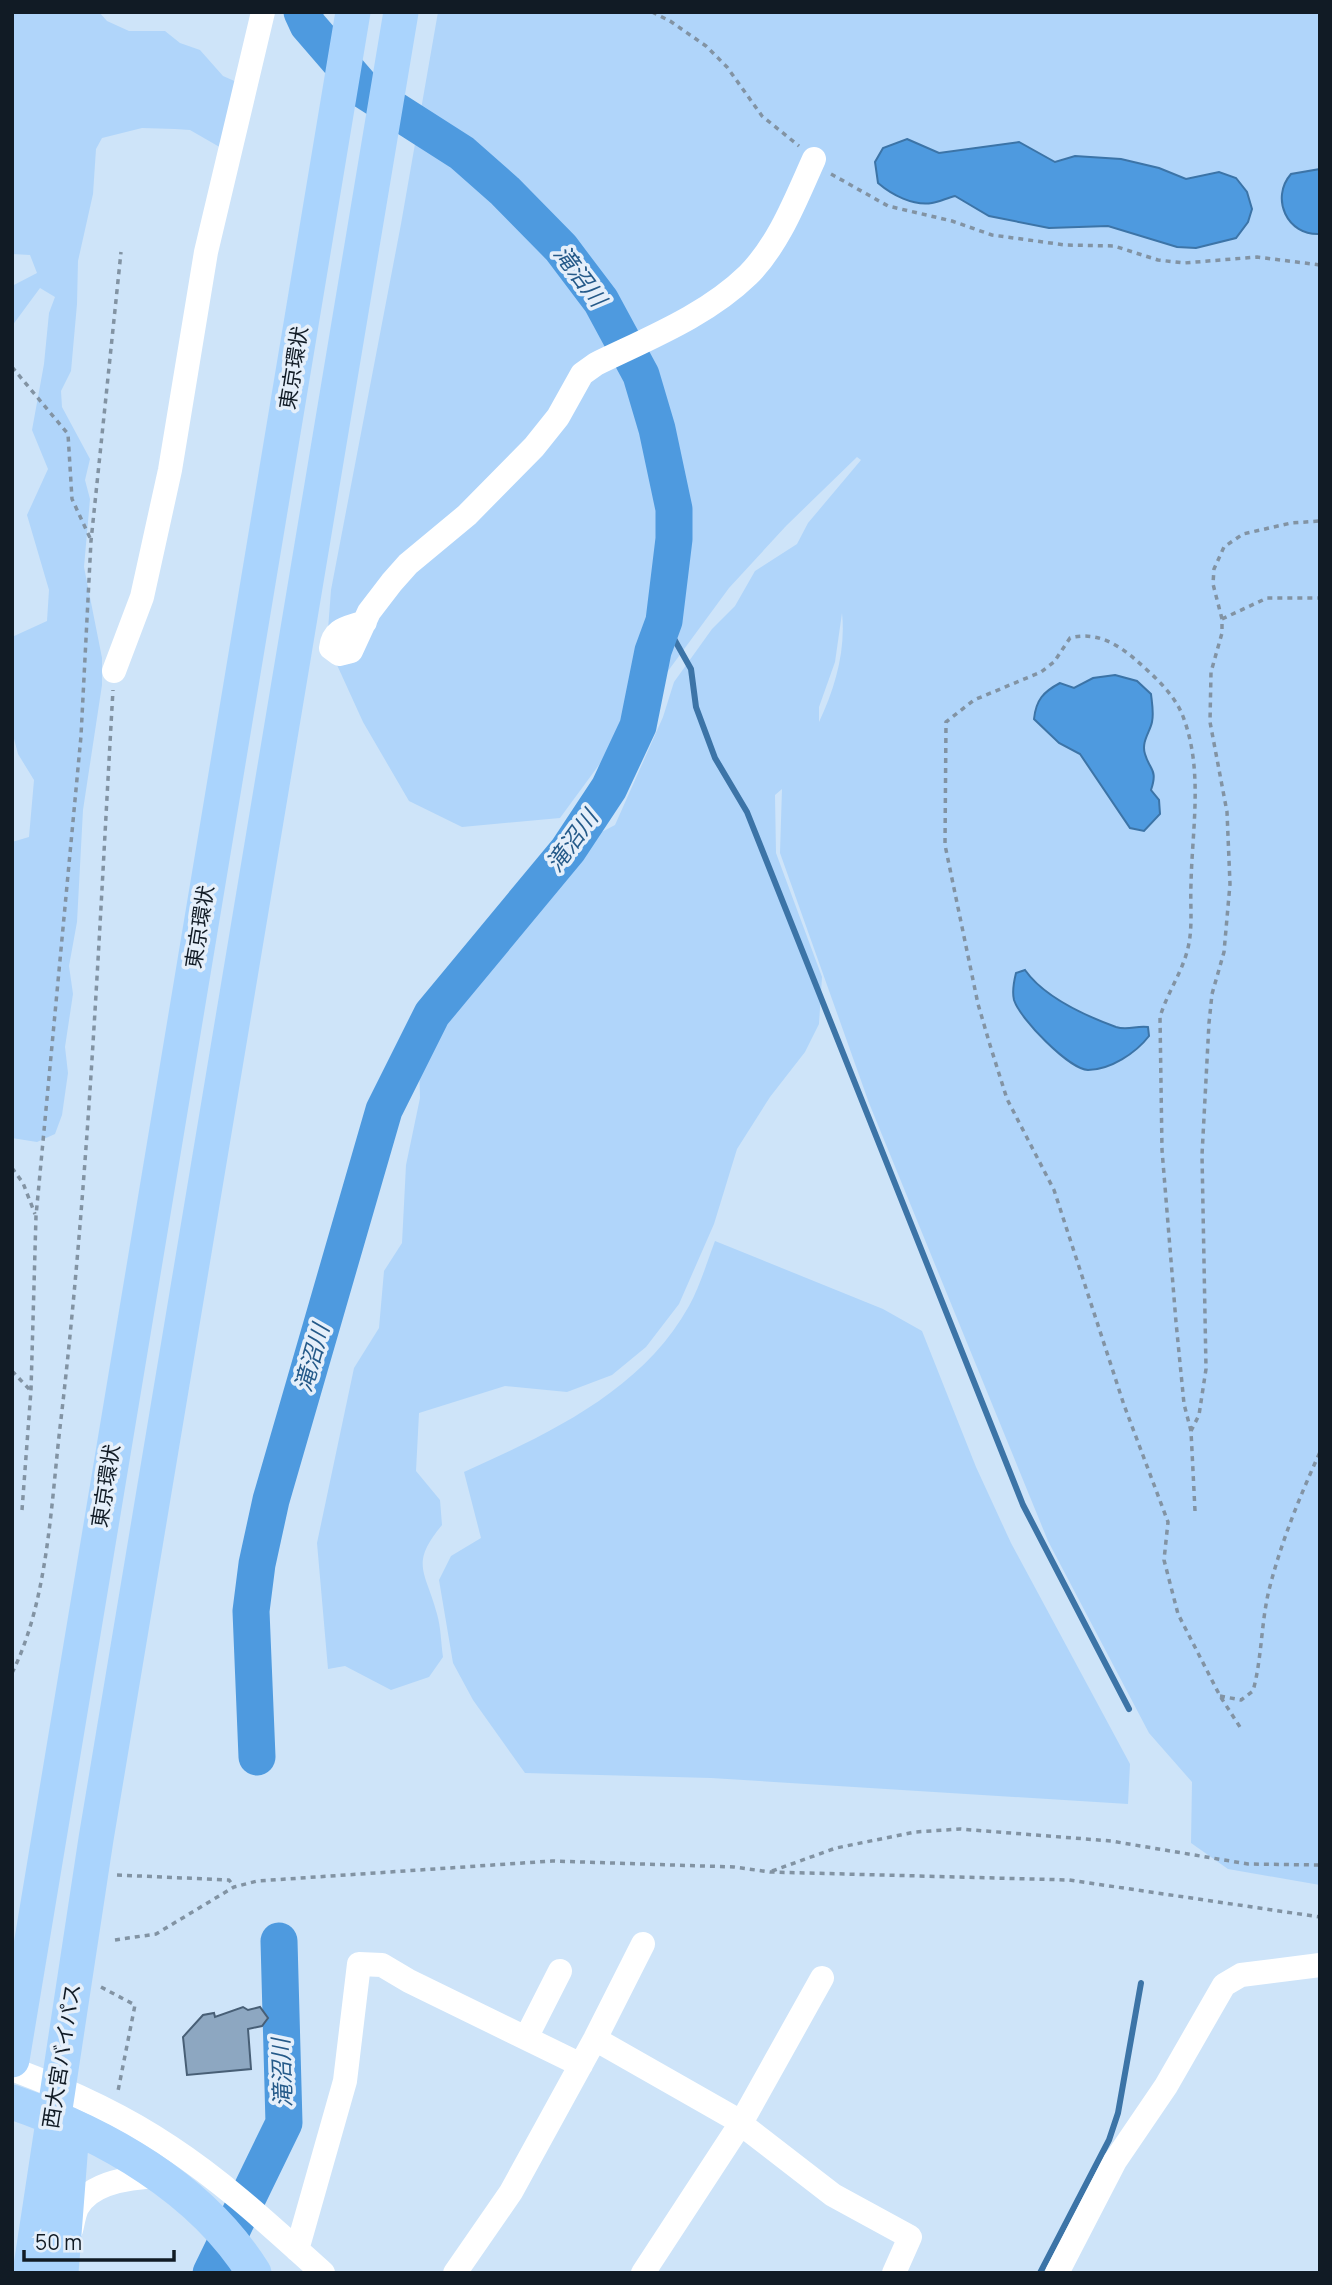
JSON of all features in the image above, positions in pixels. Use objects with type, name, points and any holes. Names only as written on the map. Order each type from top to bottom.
[{"type":"highway","name":"東京環状","points":[[38,1843],[66,1618],[107,1482],[353,12]]},
{"type":"highway","points":[[61,2273],[71,2049],[84,1912],[401,12]]},
{"type":"highway","points":[[12,1898],[38,1843]]},
{"type":"highway","points":[[13,2056],[38,1843]]},
{"type":"highway","name":"西大宮バイパス","points":[[30,2273],[71,2049]]},
{"type":"highway","points":[[12,2102],[59,2119],[187,2184],[254,2273]]},
{"type":"street","points":[[114,671],[142,597],[170,470],[206,253],[263,12]]},
{"type":"street","points":[[365,621],[380,597],[408,564],[467,515],[534,447],[558,417],[582,374],[712,303],[749,274],[781,230],[814,159]]},
{"type":"street","points":[[455,2273],[511,2192],[582,2065],[643,1944]]},
{"type":"street","points":[[297,2250],[345,2081],[359,1964],[382,1965],[409,1981],[582,2065]]},
{"type":"street","points":[[1057,2273],[1115,2161],[1166,2086],[1224,1985],[1241,1975],[1320,1965]]},
{"type":"street","points":[[526,2038],[559,1971]]},
{"type":"street","points":[[643,2273],[741,2123],[822,1978]]},
{"type":"street","points":[[595,2039],[741,2123],[833,2194],[909,2238],[894,2273]]},
{"type":"street","points":[[13,2056],[85,2098],[117,2108],[171,2148],[187,2184]]},
{"type":"street","points":[[12,2082],[117,2108]]},
{"type":"street","points":[[61,2273],[78,2206],[107,2185],[129,2178],[187,2184],[267,2224],[323,2273]]},
{"type":"path","points":[[652,12],[706,46],[727,67],[762,116],[814,159],[858,192],[888,206],[952,221],[992,235],[1065,245],[1114,246],[1158,260],[1184,263],[1258,257],[1320,265]]},
{"type":"path","points":[[22,1510],[31,1390],[36,1216],[82,736],[91,541],[121,252]]},
{"type":"path","points":[[12,367],[68,434],[72,499],[91,541]]},
{"type":"path","points":[[1191,1431],[1199,1415],[1206,1369],[1202,1155],[1212,994],[1224,951],[1230,884],[1227,812],[1210,722],[1212,672],[1222,633],[1213,569],[1224,547],[1243,534],[1291,523],[1320,521]]},
{"type":"path","points":[[1222,619],[1267,598],[1320,598]]},
{"type":"path","points":[[1195,1511],[1191,1431],[1184,1404],[1162,1150],[1160,1017],[1165,1001],[1182,971],[1193,923],[1191,888],[1195,780],[1182,713],[1167,691],[1125,650],[1104,639],[1082,635],[1070,638],[1054,662],[1041,672],[974,700],[946,722],[945,845],[978,1004],[999,1073],[1013,1111],[1054,1190],[1124,1405],[1168,1522],[1164,1560],[1178,1614],[1220,1696],[1240,1727]]},
{"type":"path","points":[[12,1673],[26,1645],[46,1550],[71,1327],[114,671]]},
{"type":"path","points":[[12,1168],[23,1183],[36,1216]]},
{"type":"path","points":[[12,1371],[31,1390]]},
{"type":"path","points":[[1220,1696],[1241,1700],[1253,1691],[1263,1648],[1269,1592],[1288,1531],[1320,1452]]},
{"type":"path","points":[[770,1872],[836,1848],[915,1832],[960,1829],[1111,1841],[1248,1864],[1320,1865]]},
{"type":"path","points":[[115,1940],[156,1934],[234,1887],[257,1881],[552,1861],[734,1867],[770,1872],[1069,1880],[1320,1917]]},
{"type":"path","points":[[109,1875],[229,1880],[234,1887]]},
{"type":"path","points":[[97,1985],[135,2005],[117,2108]]},
{"type":"shaded area","points":[[12,12],[99,12],[107,21],[129,31],[165,31],[180,43],[200,50],[223,76],[239,83],[223,149],[190,130],[142,128],[102,138],[96,149],[93,194],[78,261],[71,371],[61,391],[62,407],[90,459],[85,480],[90,499],[84,567],[102,658],[102,685],[83,810],[77,922],[69,966],[73,994],[65,1047],[68,1073],[62,1115],[55,1134],[37,1142],[12,1138],[12,842],[29,837],[34,780],[18,754],[12,731],[12,637],[47,621],[49,590],[27,515],[48,469],[32,430],[44,364],[49,313],[55,297],[40,288],[12,326],[12,286],[37,273],[30,255],[12,254]]},
{"type":"shaded area","points":[[438,12],[1320,12],[1320,1885],[1228,1869],[1191,1843],[1192,1782],[1149,1733],[1048,1541],[869,1103],[780,853],[782,789],[775,795],[776,853],[822,977],[819,1024],[805,1052],[770,1097],[737,1149],[714,1224],[679,1304],[646,1347],[612,1375],[567,1392],[505,1386],[419,1413],[416,1471],[440,1500],[442,1525],[426,1550],[423,1568],[438,1619],[443,1657],[429,1677],[391,1690],[345,1666],[328,1669],[317,1543],[354,1368],[379,1328],[384,1271],[402,1243],[406,1165],[420,1098],[419,1060],[453,1010],[517,927],[594,836],[615,825],[663,717],[674,682],[712,629],[735,606],[755,571],[797,544],[808,523],[861,460],[857,457],[786,526],[729,588],[560,818],[462,827],[409,801],[363,722],[327,643],[331,590],[401,224]],"holes":[[[842,613],[838,669],[819,722],[819,707],[835,662]]]},
{"type":"shaded area","points":[[715,1241],[883,1309],[922,1331],[976,1467],[1011,1543],[1130,1764],[1128,1804],[711,1778],[525,1773],[473,1700],[453,1663],[439,1580],[451,1556],[481,1538],[464,1472],[528,1442],[590,1407],[646,1362],[669,1336],[689,1306]]},
{"type":"water","points":[[907,139],[939,153],[1019,142],[1055,162],[1075,156],[1121,159],[1159,168],[1186,179],[1219,172],[1236,178],[1247,192],[1252,209],[1248,222],[1236,238],[1196,248],[1177,247],[1108,226],[1049,228],[989,216],[955,196],[932,203],[918,203],[890,192],[878,183],[875,162],[883,148]]},
{"type":"water","points":[[1320,169],[1320,234],[1308,233],[1299,229],[1285,214],[1282,194],[1291,174]]},
{"type":"water","points":[[1115,675],[1137,681],[1151,694],[1153,719],[1144,750],[1153,774],[1151,790],[1159,800],[1160,814],[1144,831],[1130,828],[1080,754],[1059,743],[1034,719],[1041,697],[1060,683],[1074,688],[1093,678]]},
{"type":"water","points":[[1025,970],[1043,989],[1079,1011],[1120,1028],[1148,1027],[1149,1036],[1130,1054],[1114,1064],[1088,1070],[1080,1067],[1046,1042],[1018,1008],[1013,997],[1016,973]]},
{"type":"building","points":[[243,2007],[248,2010],[260,2007],[268,2018],[262,2026],[248,2029],[251,2069],[187,2075],[183,2037],[203,2015],[214,2013],[215,2017]]},
{"type":"waterway","name":"滝沼川","points":[[257,1757],[251,1611],[257,1564],[271,1500],[384,1110],[432,1014],[568,850],[609,788],[638,726],[653,651],[664,621],[674,539],[674,509],[657,429],[641,375],[601,301],[561,248],[505,191],[462,153],[365,91],[308,25],[302,12]]},
{"type":"waterway","points":[[664,621],[691,669],[696,707],[715,758],[747,812],[1023,1505],[1129,1709]]},
{"type":"waterway","name":"滝沼川","points":[[211,2273],[284,2123],[279,1941]]},
{"type":"waterway","points":[[1040,2273],[1109,2140],[1118,2113],[1141,1983]]}]
